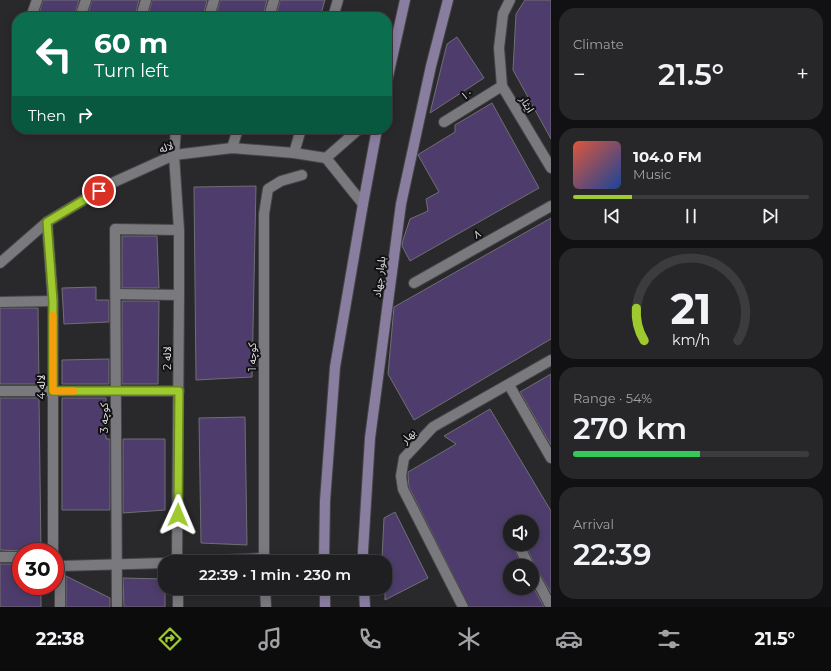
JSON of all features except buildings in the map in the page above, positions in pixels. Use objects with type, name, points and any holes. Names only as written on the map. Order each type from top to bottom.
[{"type":"main road","name":"بلوار جهاد","points":[[363,555],[370,438],[401,204],[431,66],[448,0]]},
{"type":"main road","points":[[392,58],[404,2]]},
{"type":"main road","points":[[324,555],[325,501],[335,367],[376,134]]},
{"type":"main road","points":[[325,595],[325,607]]},
{"type":"main road","points":[[364,595],[365,607]]},
{"type":"street","points":[[33,12],[37,0]]},
{"type":"street","points":[[82,12],[86,0]]},
{"type":"street","points":[[142,12],[146,0]]},
{"type":"street","points":[[210,12],[214,0]]},
{"type":"street","points":[[270,12],[274,0]]},
{"type":"street","points":[[334,12],[338,0]]},
{"type":"street","name":"ایثار","points":[[510,0],[503,14],[499,48],[502,86],[551,168]]},
{"type":"street","name":"۱۰","points":[[444,122],[502,86]]},
{"type":"street","name":"لاله 2","points":[[176,134],[174,155],[179,230],[177,555]]},
{"type":"street","points":[[232,148],[236,134]]},
{"type":"street","points":[[294,153],[300,134]]},
{"type":"street","points":[[354,134],[326,158],[363,204]]},
{"type":"street","name":"لاله","points":[[0,263],[47,222],[112,183],[174,155],[232,148],[294,153],[326,158]]},
{"type":"street","name":"کوچه 1","points":[[264,555],[264,214],[268,189],[281,181],[302,175]]},
{"type":"street","name":"۸","points":[[414,283],[551,206]]},
{"type":"street","name":"لاله 4","points":[[47,222],[53,301],[53,543]]},
{"type":"street","name":"کوچه 3","points":[[117,607],[115,229],[179,230]]},
{"type":"street","points":[[116,294],[179,295]]},
{"type":"street","points":[[0,302],[53,301]]},
{"type":"street","name":"بهار","points":[[463,607],[402,489],[404,458],[433,427],[551,360]]},
{"type":"street","points":[[509,385],[551,458]]},
{"type":"street","points":[[0,391],[179,391]]},
{"type":"street","points":[[0,557],[12,557]]},
{"type":"street","points":[[64,563],[116,565],[158,563]]},
{"type":"street","points":[[539,584],[551,607]]},
{"type":"street","points":[[59,595],[60,607]]},
{"type":"street","points":[[178,595],[178,607]]},
{"type":"street","points":[[265,595],[266,607]]},
{"type":"slow traffic","points":[[53,315],[53,391],[74,391]]},
{"type":"route","points":[[99,191],[47,222],[53,301],[53,391],[179,391],[178,515]]}]
